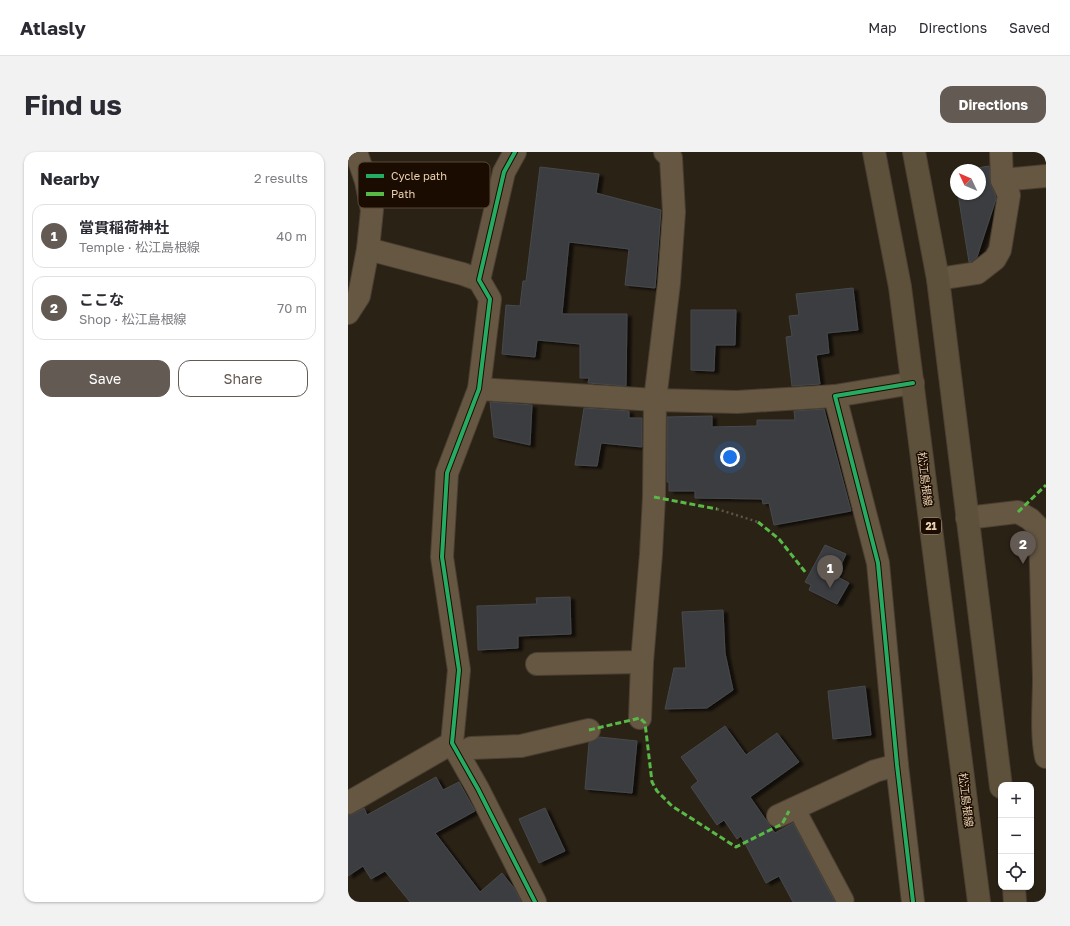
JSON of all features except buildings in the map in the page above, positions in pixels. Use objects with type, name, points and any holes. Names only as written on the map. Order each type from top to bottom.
[{"type":"main road","name":"松江島根線","points":[[874,152],[900,287],[979,902]]},
{"type":"main road","points":[[914,152],[938,279],[1000,782]]},
{"type":"main road","points":[[1014,890],[1016,902]]},
{"type":"street","points":[[356,152],[359,162]]},
{"type":"street","points":[[514,152],[504,172],[480,280],[490,299],[479,390],[447,473],[442,557],[459,670],[456,749],[535,902]]},
{"type":"street","points":[[640,718],[642,662],[654,497],[655,400],[669,283],[674,212],[671,158],[665,152]]},
{"type":"street","points":[[938,279],[977,272],[995,259],[1000,250],[1009,195],[1002,180],[1001,152]]},
{"type":"street","points":[[1002,180],[1046,176]]},
{"type":"street","points":[[348,313],[359,296],[368,249],[372,208]]},
{"type":"street","points":[[368,249],[463,274],[480,280]]},
{"type":"street","points":[[479,390],[655,400],[737,402],[834,396],[913,383]]},
{"type":"street","points":[[834,396],[878,563],[897,765],[913,902]]},
{"type":"street","points":[[967,518],[1018,512],[1030,518],[1040,529],[1043,618],[1043,743],[1046,758]]},
{"type":"street","points":[[537,664],[642,662]]},
{"type":"street","points":[[348,803],[456,749],[521,746],[590,730]]},
{"type":"street","points":[[787,812],[875,771],[897,765]]},
{"type":"lane","points":[[787,812],[845,900]]},
{"type":"path","points":[[717,509],[758,522]]},
{"type":"marked path","points":[[1018,512],[1046,485]]},
{"type":"marked path","points":[[654,497],[717,509]]},
{"type":"marked path","points":[[758,522],[779,539],[806,573]]},
{"type":"marked path","points":[[589,730],[640,718],[645,723],[652,782],[657,791],[672,806],[736,847],[782,824],[789,811]]},
{"type":"cycle path","points":[[515,152],[504,172],[479,280],[490,299],[479,389],[447,473],[442,557],[459,670],[452,743],[478,789],[535,902]]},
{"type":"cycle path","points":[[913,383],[835,396],[878,563],[897,765],[913,902]]},
{"type":"place","name":"ここな","points":[[1023,564]]},
{"type":"place","name":"當貫稲荷神社","points":[[830,588]]}]
